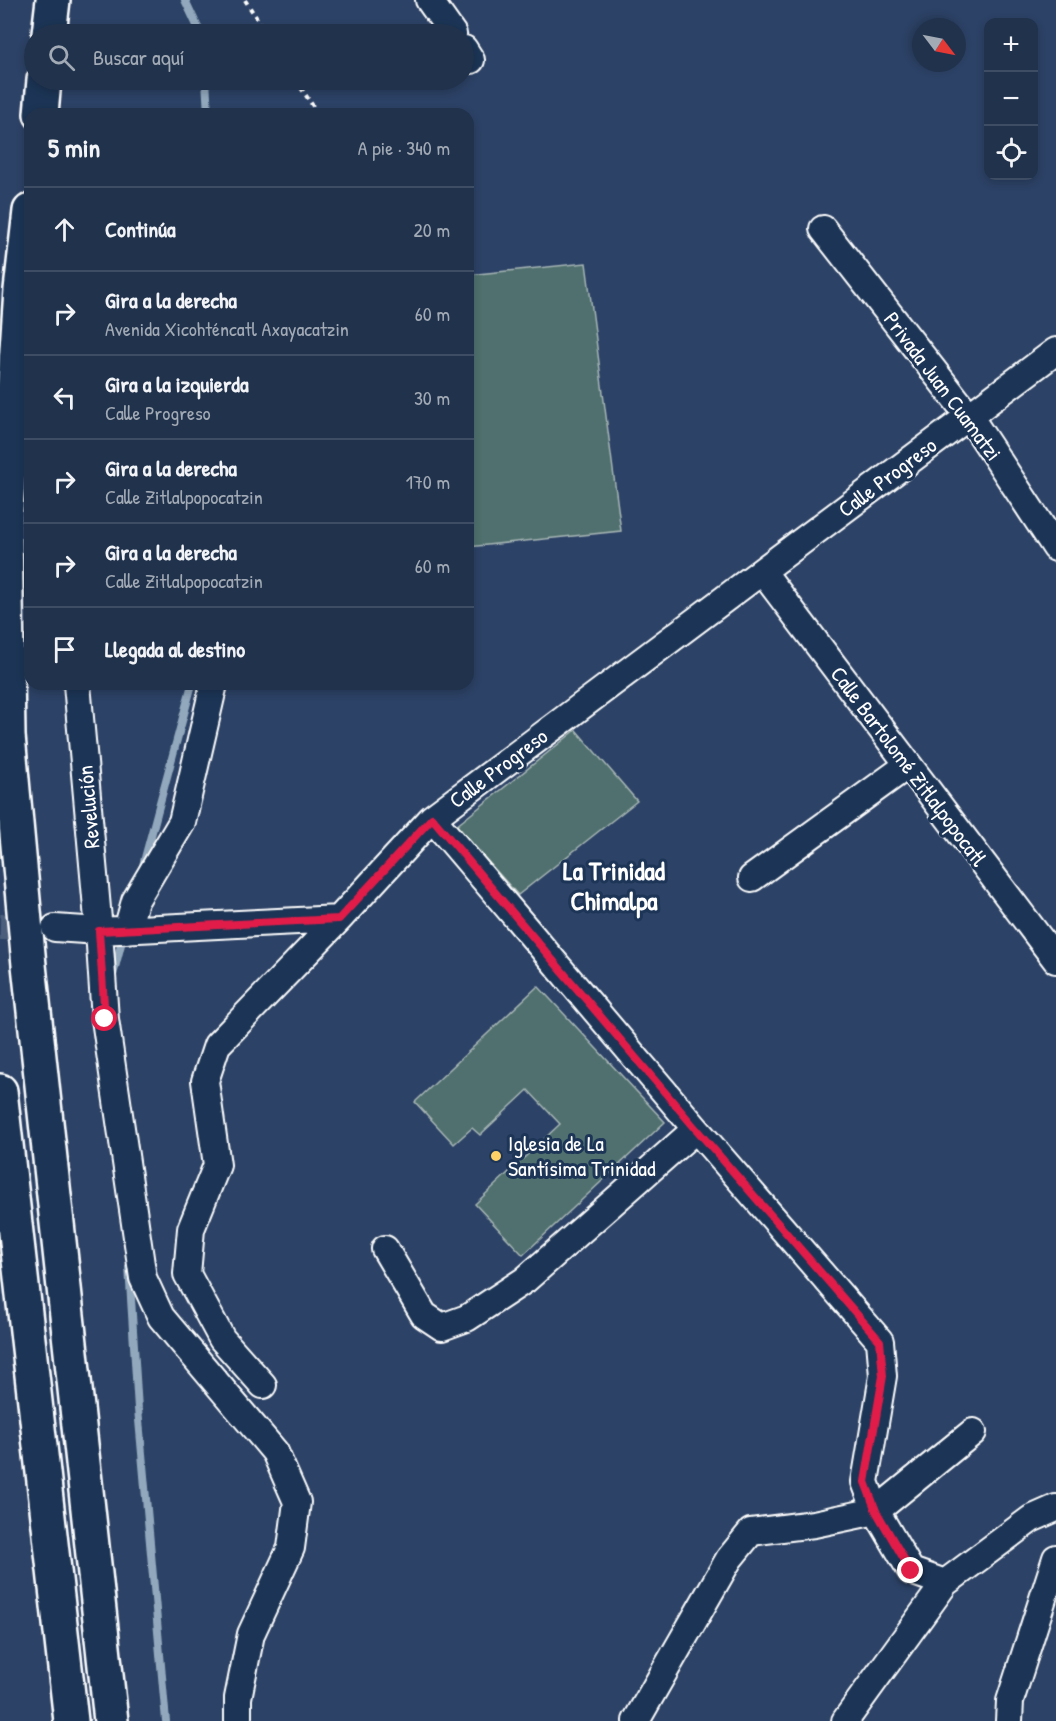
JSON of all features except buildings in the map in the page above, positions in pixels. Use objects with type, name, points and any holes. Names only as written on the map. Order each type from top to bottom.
[{"type":"highway","points":[[50,24],[53,0]]},
{"type":"highway","points":[[41,108],[43,90]]},
{"type":"highway","points":[[24,264],[5,526],[8,736],[30,976],[111,1721]]},
{"type":"highway","points":[[0,1090],[8,1228],[71,1721]]},
{"type":"street","points":[[429,0],[446,24]]},
{"type":"street","name":"Privada Juan Cuamatzi","points":[[822,229],[969,416],[1056,548]]},
{"type":"street","points":[[21,290],[24,302]]},
{"type":"street","name":"Calle Progreso","points":[[264,1385],[222,1339],[187,1274],[191,1229],[217,1165],[205,1081],[217,1045],[339,919],[432,818],[1056,351]]},
{"type":"street","name":"Calle Bartolomé Zitlalpopocatl","points":[[762,571],[1056,960]]},
{"type":"street","name":"Revelución","points":[[78,690],[105,1019],[143,1278],[161,1317],[275,1452],[297,1502],[291,1548],[251,1634],[238,1698],[238,1721]]},
{"type":"street","points":[[127,930],[135,901],[182,822],[213,690]]},
{"type":"street","points":[[752,878],[908,765]]},
{"type":"street","points":[[432,818],[696,1129],[880,1341],[883,1376],[865,1482],[876,1511],[911,1571],[945,1583]]},
{"type":"street","points":[[55,928],[99,931],[339,919]]},
{"type":"street","points":[[385,1249],[424,1315],[442,1327],[467,1318],[525,1280],[696,1129]]},
{"type":"street","points":[[636,1721],[729,1559],[751,1532],[814,1524],[876,1511],[973,1432]]},
{"type":"street","points":[[845,1721],[945,1583],[1031,1519],[1056,1508]]},
{"type":"street","points":[[1009,1721],[1010,1701],[1056,1558]]},
{"type":"path","points":[[245,0],[261,24]]},
{"type":"path","points":[[302,90],[314,108]]},
{"type":"green space","points":[[586,263],[621,531],[474,546],[474,274]]},
{"type":"green space","points":[[576,730],[637,801],[518,895],[456,826]]},
{"type":"green space","points":[[538,986],[665,1122],[523,1255],[475,1204],[560,1124],[528,1090],[480,1135],[472,1128],[454,1144],[415,1102]]},
{"type":"waterway","points":[[185,0],[196,24]]},
{"type":"waterway","points":[[207,90],[208,108]]},
{"type":"waterway","points":[[142,869],[190,690]]},
{"type":"waterway","points":[[112,979],[124,933]]},
{"type":"waterway","points":[[129,1267],[138,1409],[166,1721]]},
{"type":"tunnel","points":[[0,927],[43,928]]},
{"type":"place","name":"Iglesia de La Santísima Trinidad","points":[[496,1156]]},
{"type":"district","name":"La Trinidad Chimalpa","points":[[614,885]]},
{"type":"route","points":[[105,1019],[99,931],[339,919],[432,818],[696,1129],[880,1341],[883,1376],[865,1482],[876,1511],[911,1571]]}]
